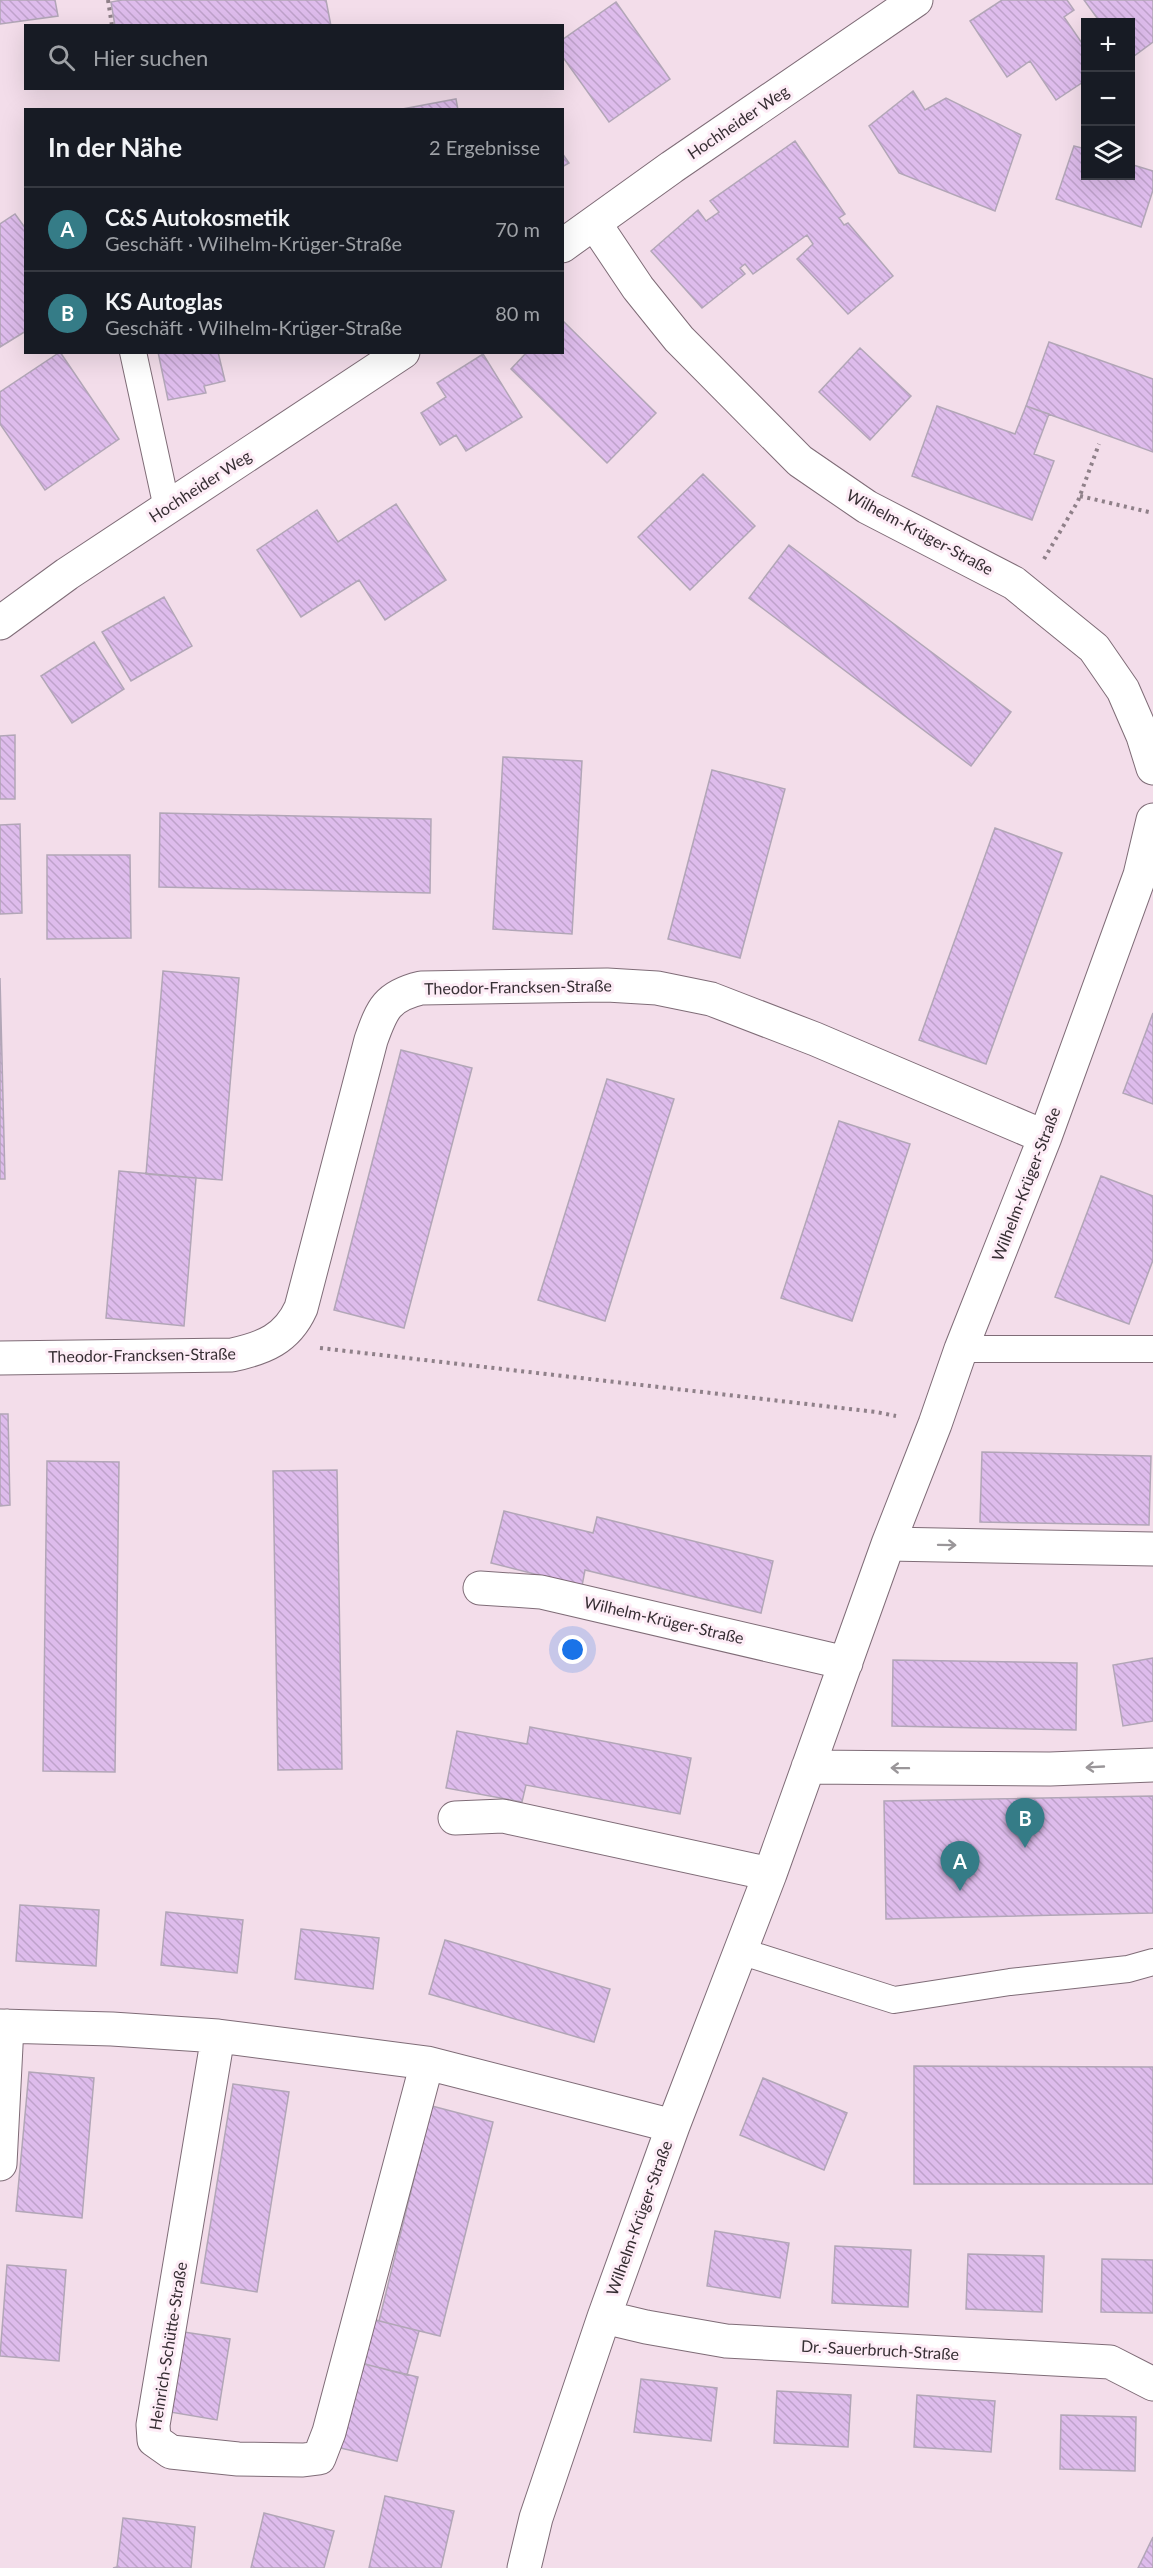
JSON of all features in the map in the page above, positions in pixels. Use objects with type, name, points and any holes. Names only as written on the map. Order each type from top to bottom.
[{"type":"street","name":"Hochheider Weg","points":[[564,245],[672,167],[916,0]]},
{"type":"street","name":"Wilhelm-Krüger-Straße","points":[[595,224],[638,288],[679,339],[800,461],[867,507],[1026,591],[1094,648],[1123,690],[1148,734],[1153,768]]},
{"type":"street","name":"Hochheider Weg","points":[[0,624],[67,574],[400,354]]},
{"type":"street","name":"Wilhelm-Krüger-Straße","points":[[524,2568],[536,2518],[604,2316],[673,2126],[770,1874],[888,1544],[935,1424],[961,1349],[1045,1137],[1140,875],[1153,820]]},
{"type":"street","name":"Theodor-Francksen-Straße","points":[[0,1358],[232,1355],[257,1350],[273,1343],[295,1321],[301,1308],[380,1013],[390,1001],[404,992],[421,988],[607,985],[657,988],[711,999],[814,1039],[1045,1137]]},
{"type":"street","points":[[888,1544],[1153,1549]]},
{"type":"street","name":"Wilhelm-Krüger-Straße","points":[[480,1588],[541,1592],[846,1663]]},
{"type":"street","points":[[808,1767],[1050,1769],[1153,1765]]},
{"type":"street","points":[[455,1818],[503,1816],[770,1874]]},
{"type":"street","points":[[0,2164],[4,2026],[112,2029],[218,2036],[427,2063],[673,2126]]},
{"type":"street","name":"Heinrich-Schütte-Straße","points":[[218,2036],[153,2425],[154,2440],[171,2452],[238,2458],[303,2460],[319,2458],[329,2432],[427,2063]]},
{"type":"street","name":"Dr.-Sauerbruch-Straße","points":[[604,2316],[726,2341],[1110,2362],[1153,2384]]},
{"type":"lane","points":[[133,354],[167,508]]},
{"type":"lane","points":[[961,1349],[1153,1349]]},
{"type":"lane","points":[[740,1951],[894,2000],[1010,1982],[1128,1969],[1153,1962]]},
{"type":"path","points":[[108,0],[112,24]]},
{"type":"path","points":[[1026,591],[1080,496],[1099,444]]},
{"type":"path","points":[[1080,496],[1153,513]]},
{"type":"path","points":[[273,1343],[876,1412],[935,1424]]},
{"type":"building","points":[[0,0],[55,0],[58,16],[0,24]]},
{"type":"building","points":[[122,0],[326,0],[331,24],[115,24],[111,2]]},
{"type":"building","points":[[1002,0],[1067,0],[1074,10],[1064,17],[1081,42],[1081,83],[1056,100],[1030,61],[1007,77],[970,21]]},
{"type":"building","points":[[1084,0],[1153,0],[1153,42],[1135,55],[1135,18],[1097,18]]},
{"type":"building","points":[[616,2],[670,79],[609,122],[564,59],[564,39]]},
{"type":"building","points":[[913,91],[925,110],[946,98],[1021,135],[995,211],[899,173],[869,126]]},
{"type":"building","points":[[456,99],[458,108],[408,108]]},
{"type":"building","points":[[795,141],[845,214],[839,218],[844,225],[848,223],[893,276],[848,314],[797,259],[813,244],[807,235],[753,274],[745,264],[740,268],[745,274],[702,308],[651,251],[698,210],[706,221],[719,212],[710,201]]},
{"type":"building","points":[[1074,146],[1081,148],[1081,180],[1135,180],[1135,166],[1153,171],[1153,190],[1141,227],[1056,199]]},
{"type":"building","points":[[564,156],[569,163],[564,166]]},
{"type":"building","points":[[15,214],[24,226],[24,332],[0,347],[0,224]]},
{"type":"building","points":[[564,322],[656,413],[607,463],[511,369],[525,354],[564,354]]},
{"type":"building","points":[[1049,342],[1153,379],[1153,452],[1026,406]]},
{"type":"building","points":[[860,348],[911,396],[870,440],[819,392]]},
{"type":"building","points":[[57,354],[61,354],[119,439],[45,490],[0,424],[0,392]]},
{"type":"building","points":[[158,354],[218,354],[225,381],[204,386],[206,393],[168,400]]},
{"type":"building","points":[[483,354],[522,417],[466,451],[456,435],[440,445],[421,413],[446,397],[437,383]]},
{"type":"building","points":[[937,406],[1015,434],[1026,406],[1049,414],[1034,454],[1054,461],[1032,520],[912,476]]},
{"type":"building","points":[[703,474],[755,526],[690,590],[638,537]]},
{"type":"building","points":[[396,504],[446,580],[385,620],[359,580],[301,617],[257,550],[317,510],[338,542]]},
{"type":"building","points":[[789,545],[1011,712],[971,766],[749,598]]},
{"type":"building","points":[[164,597],[192,646],[131,681],[102,632]]},
{"type":"building","points":[[94,642],[124,689],[72,723],[41,676]]},
{"type":"building","points":[[15,735],[15,799],[0,799],[0,736]]},
{"type":"building","points":[[503,757],[582,761],[572,934],[493,929]]},
{"type":"building","points":[[712,770],[785,789],[740,958],[668,939]]},
{"type":"building","points":[[160,813],[431,819],[430,893],[159,887]]},
{"type":"building","points":[[20,824],[22,913],[0,914],[0,825]]},
{"type":"building","points":[[995,828],[1062,853],[986,1064],[919,1040]]},
{"type":"building","points":[[47,855],[130,855],[131,938],[47,939]]},
{"type":"building","points":[[163,971],[239,978],[222,1180],[146,1174]]},
{"type":"building","points":[[0,978],[5,1179],[0,1179]]},
{"type":"building","points":[[1153,1013],[1153,1104],[1123,1093]]},
{"type":"building","points":[[401,1050],[472,1068],[404,1328],[334,1310]]},
{"type":"building","points":[[607,1079],[674,1099],[605,1321],[538,1300]]},
{"type":"building","points":[[839,1121],[910,1144],[852,1321],[781,1298]]},
{"type":"building","points":[[119,1171],[196,1178],[184,1326],[106,1318]]},
{"type":"building","points":[[1101,1176],[1153,1196],[1153,1260],[1129,1324],[1055,1297]]},
{"type":"building","points":[[0,1414],[8,1414],[10,1505],[0,1506]]},
{"type":"building","points":[[982,1452],[1151,1456],[1149,1525],[980,1522]]},
{"type":"building","points":[[47,1461],[119,1462],[115,1772],[43,1771]]},
{"type":"building","points":[[337,1470],[342,1769],[278,1770],[273,1471]]},
{"type":"building","points":[[504,1511],[593,1533],[597,1517],[773,1561],[761,1613],[585,1570],[582,1586],[491,1563]]},
{"type":"building","points":[[1153,1658],[1153,1721],[1123,1726],[1113,1665]]},
{"type":"building","points":[[893,1660],[1077,1663],[1076,1730],[892,1726]]},
{"type":"building","points":[[530,1727],[691,1758],[680,1814],[526,1785],[522,1802],[446,1788],[457,1731],[527,1744]]},
{"type":"building","points":[[1153,1796],[1153,1913],[886,1919],[884,1801]]},
{"type":"building","points":[[20,1905],[99,1910],[96,1966],[16,1961]]},
{"type":"building","points":[[166,1912],[243,1920],[237,1973],[161,1965]]},
{"type":"building","points":[[301,1929],[379,1938],[373,1989],[295,1979]]},
{"type":"building","points":[[445,1940],[610,1989],[594,2042],[429,1994]]},
{"type":"building","points":[[914,2066],[1153,2067],[1153,2184],[914,2184]]},
{"type":"building","points":[[29,2072],[94,2078],[82,2218],[16,2211]]},
{"type":"building","points":[[763,2078],[847,2113],[824,2170],[740,2135]]},
{"type":"building","points":[[233,2084],[289,2092],[257,2292],[201,2283]]},
{"type":"building","points":[[432,2106],[493,2122],[440,2336],[379,2321]]},
{"type":"building","points":[[715,2231],[789,2243],[780,2298],[707,2286]]},
{"type":"building","points":[[835,2246],[911,2250],[908,2307],[832,2303]]},
{"type":"building","points":[[968,2254],[1044,2256],[1042,2312],[966,2309]]},
{"type":"building","points":[[1102,2259],[1153,2260],[1153,2313],[1101,2312]]},
{"type":"building","points":[[7,2265],[66,2270],[59,2361],[0,2356]]},
{"type":"building","points":[[372,2319],[419,2331],[407,2375],[361,2363]]},
{"type":"building","points":[[177,2331],[230,2339],[217,2420],[164,2411]]},
{"type":"building","points":[[356,2362],[418,2377],[397,2461],[336,2447]]},
{"type":"building","points":[[641,2379],[717,2388],[711,2441],[634,2432]]},
{"type":"building","points":[[777,2391],[851,2395],[848,2447],[774,2443]]},
{"type":"building","points":[[917,2395],[995,2401],[991,2452],[914,2447]]},
{"type":"building","points":[[1061,2415],[1136,2417],[1135,2471],[1060,2469]]},
{"type":"building","points":[[385,2496],[454,2511],[441,2568],[369,2568]]},
{"type":"building","points":[[264,2513],[334,2531],[324,2568],[251,2568]]},
{"type":"building","points":[[123,2518],[195,2527],[191,2568],[113,2568],[117,2567]]},
{"type":"building","points":[[1153,2537],[1153,2568],[1138,2568]]},
{"type":"place","name":"KS Autoglas","points":[[1025,1848]]},
{"type":"place","name":"C&S Autokosmetik","points":[[960,1891]]}]
